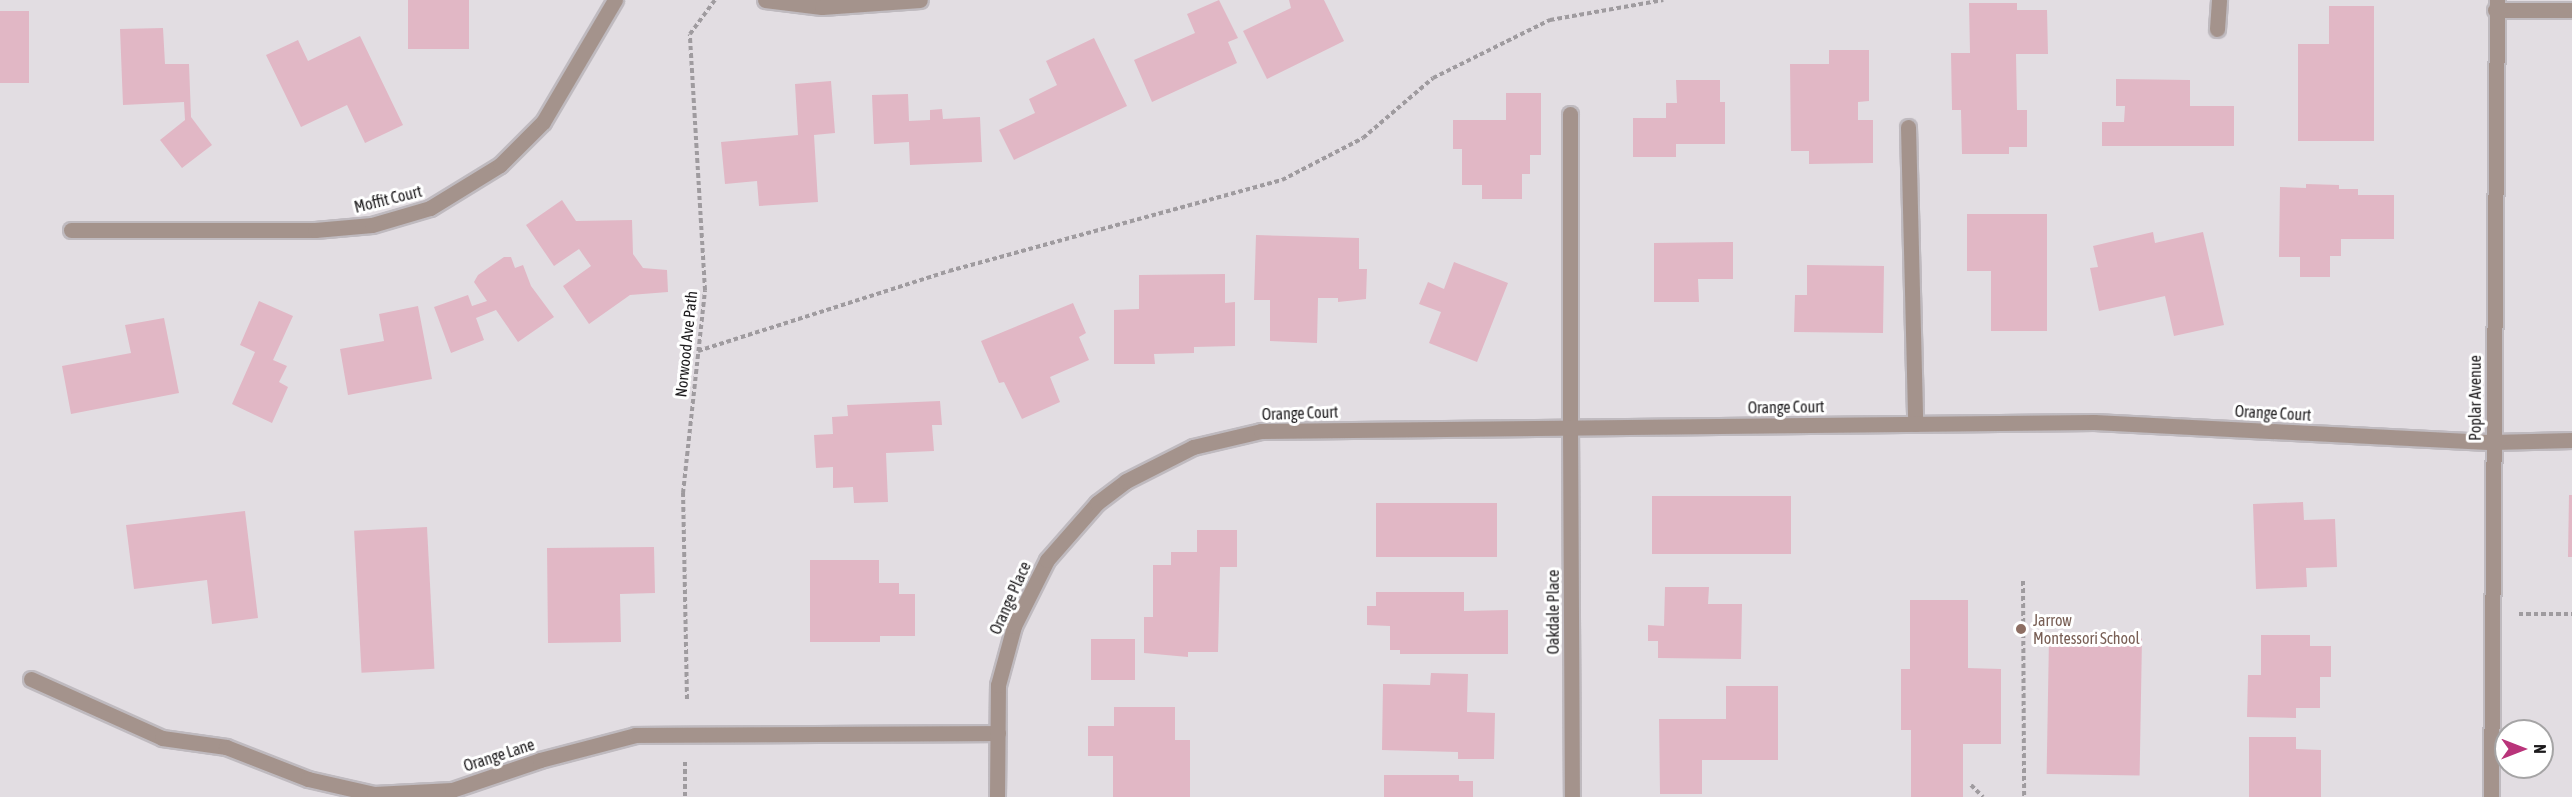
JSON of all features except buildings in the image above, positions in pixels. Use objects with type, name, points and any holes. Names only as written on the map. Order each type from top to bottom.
[{"type":"street","name":"Moffit Court","points":[[71,230],[315,230],[372,225],[430,207],[500,165],[543,122],[615,0]]},
{"type":"street","points":[[765,0],[822,7],[920,0]]},
{"type":"street","points":[[2217,29],[2219,0]]},
{"type":"street","points":[[2496,5],[2572,10]]},
{"type":"street","name":"Poplar Avenue","points":[[2491,797],[2496,5]]},
{"type":"street","name":"Oakdale Place","points":[[1570,114],[1572,797]]},
{"type":"street","points":[[1908,127],[1915,424]]},
{"type":"street","name":"Orange Court","points":[[1097,503],[1126,481],[1193,447],[1261,431],[2094,422],[2492,442],[2572,440]]},
{"type":"street","name":"Orange Place","points":[[997,797],[998,685],[1014,626],[1047,560],[1097,503]]},
{"type":"street","name":"Orange Lane","points":[[31,679],[162,738],[226,747],[308,778],[374,794],[452,790],[540,760],[636,735],[998,733]]},
{"type":"path","name":"Norwood Ave Path","points":[[687,699],[683,492],[705,290],[690,34],[715,0]]},
{"type":"path","points":[[698,351],[949,271],[1282,180],[1363,138],[1433,78],[1550,20],[1663,0]]},
{"type":"path","points":[[2022,581],[2024,797]]},
{"type":"path","points":[[2492,614],[2572,614]]},
{"type":"path","points":[[685,761],[685,797]]},
{"type":"path","points":[[1971,785],[1983,797]]},
{"type":"place","name":"Jarrow Montessori School","points":[[2021,629]]}]
